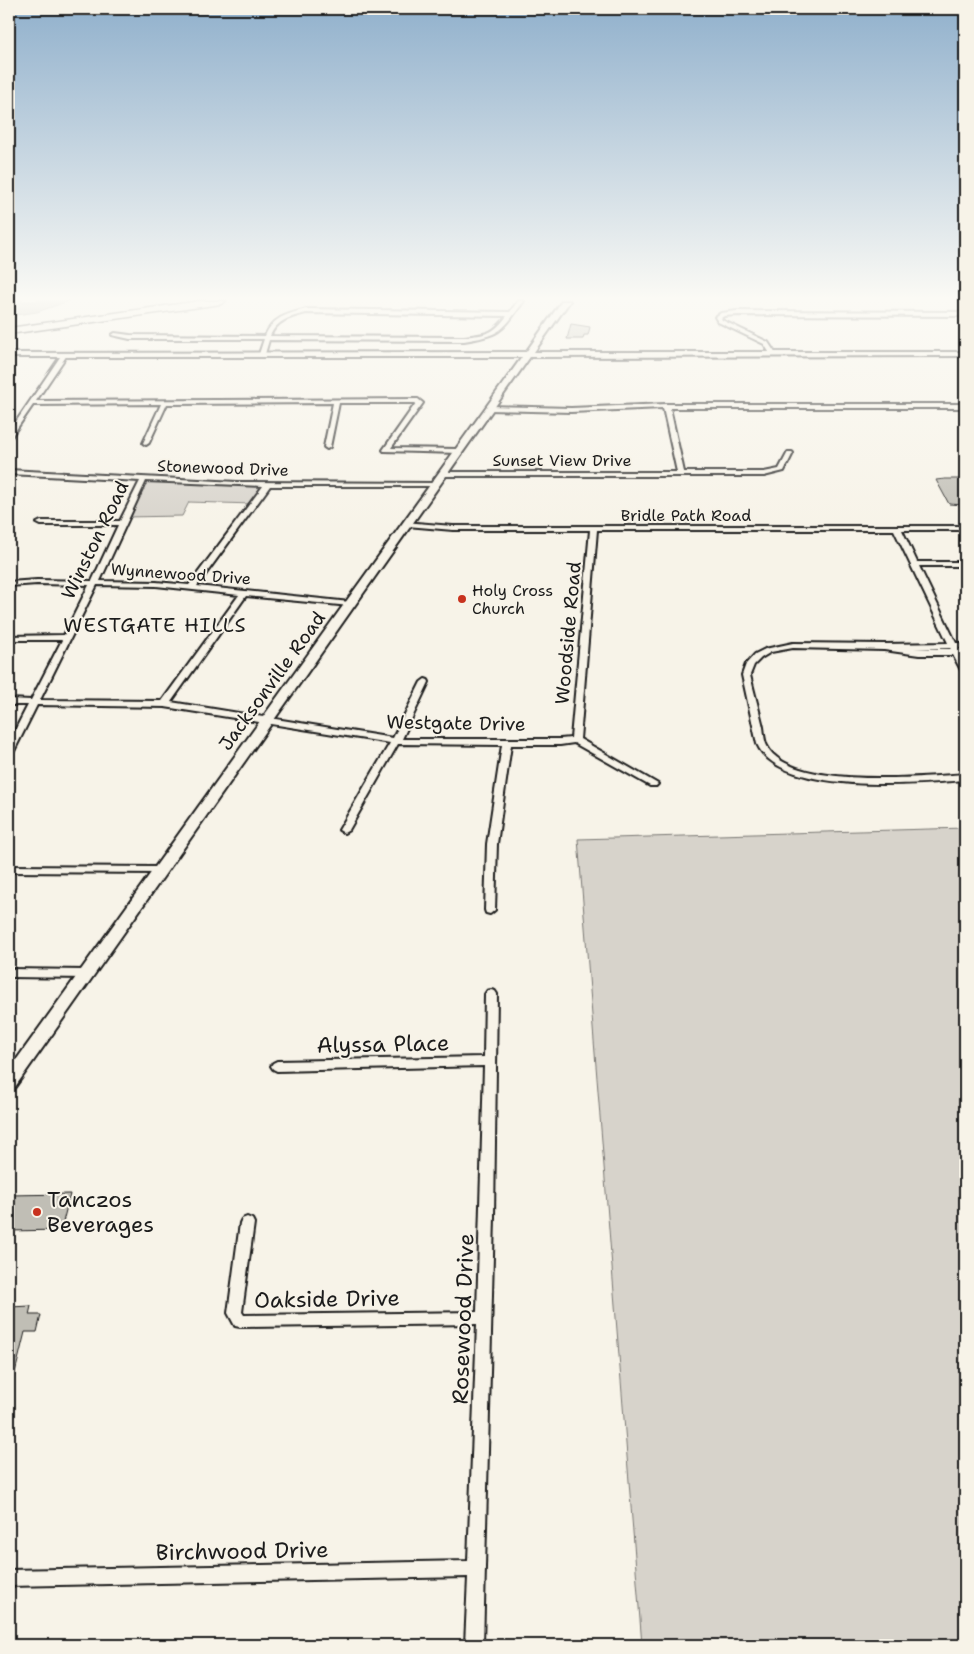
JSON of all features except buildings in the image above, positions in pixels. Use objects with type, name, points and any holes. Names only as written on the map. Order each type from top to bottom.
[{"type":"street","points":[[9,436],[48,378]]},
{"type":"street","name":"Jacksonville Road","points":[[9,1082],[511,378]]},
{"type":"street","points":[[31,403],[418,401],[420,403],[386,450],[459,451]]},
{"type":"street","points":[[146,443],[165,402]]},
{"type":"street","points":[[327,447],[336,402]]},
{"type":"street","points":[[666,406],[681,474]]},
{"type":"street","points":[[490,408],[571,410],[666,406],[965,406]]},
{"type":"street","name":"Sunset View Drive","points":[[442,474],[756,474],[782,470],[790,453]]},
{"type":"street","name":"Stonewood Drive","points":[[9,472],[268,484],[436,484]]},
{"type":"street","name":"Winston Road","points":[[9,751],[95,582],[144,479]]},
{"type":"street","points":[[192,587],[268,484]]},
{"type":"street","points":[[41,523],[122,523]]},
{"type":"street","name":"Bridle Path Road","points":[[407,524],[452,528],[965,528]]},
{"type":"street","name":"Woodside Road","points":[[575,740],[594,528]]},
{"type":"street","points":[[897,528],[913,564],[958,650],[965,670]]},
{"type":"street","points":[[913,564],[965,564]]},
{"type":"street","name":"Wynnewood Drive","points":[[9,584],[95,582],[192,587],[350,604]]},
{"type":"street","points":[[165,704],[245,592]]},
{"type":"street","points":[[9,638],[66,638]]},
{"type":"street","points":[[965,645],[958,650],[884,647],[787,647],[768,651],[753,660],[748,667],[746,675],[765,750],[773,759],[790,769],[822,778],[917,779],[965,777]]},
{"type":"street","points":[[344,830],[395,742],[425,682]]},
{"type":"street","name":"Westgate Drive","points":[[9,702],[165,704],[395,742],[424,744],[560,742],[575,740]]},
{"type":"street","points":[[575,740],[653,784]]},
{"type":"street","points":[[490,910],[492,844],[507,743]]},
{"type":"street","points":[[9,864],[14,869],[160,870]]},
{"type":"street","points":[[9,973],[86,974]]},
{"type":"street","name":"Rosewood Drive","points":[[474,1645],[491,994]]},
{"type":"street","name":"Alyssa Place","points":[[278,1066],[490,1061]]},
{"type":"street","name":"Oakside Drive","points":[[247,1223],[235,1313],[240,1321],[484,1318]]},
{"type":"street","name":"Birchwood Drive","points":[[9,1578],[476,1569]]},
{"type":"shaded area","points":[[144,479],[268,484],[253,504],[189,502],[182,516],[125,517]]},
{"type":"shaded area","points":[[965,828],[965,1645],[642,1645],[578,839]]},
{"type":"place","name":"Holy Cross Church","points":[[462,599]]},
{"type":"place","name":"Tanczos Beverages","points":[[37,1212]]},
{"type":"district","name":"WESTGATE HILLS","points":[[155,625]]}]
